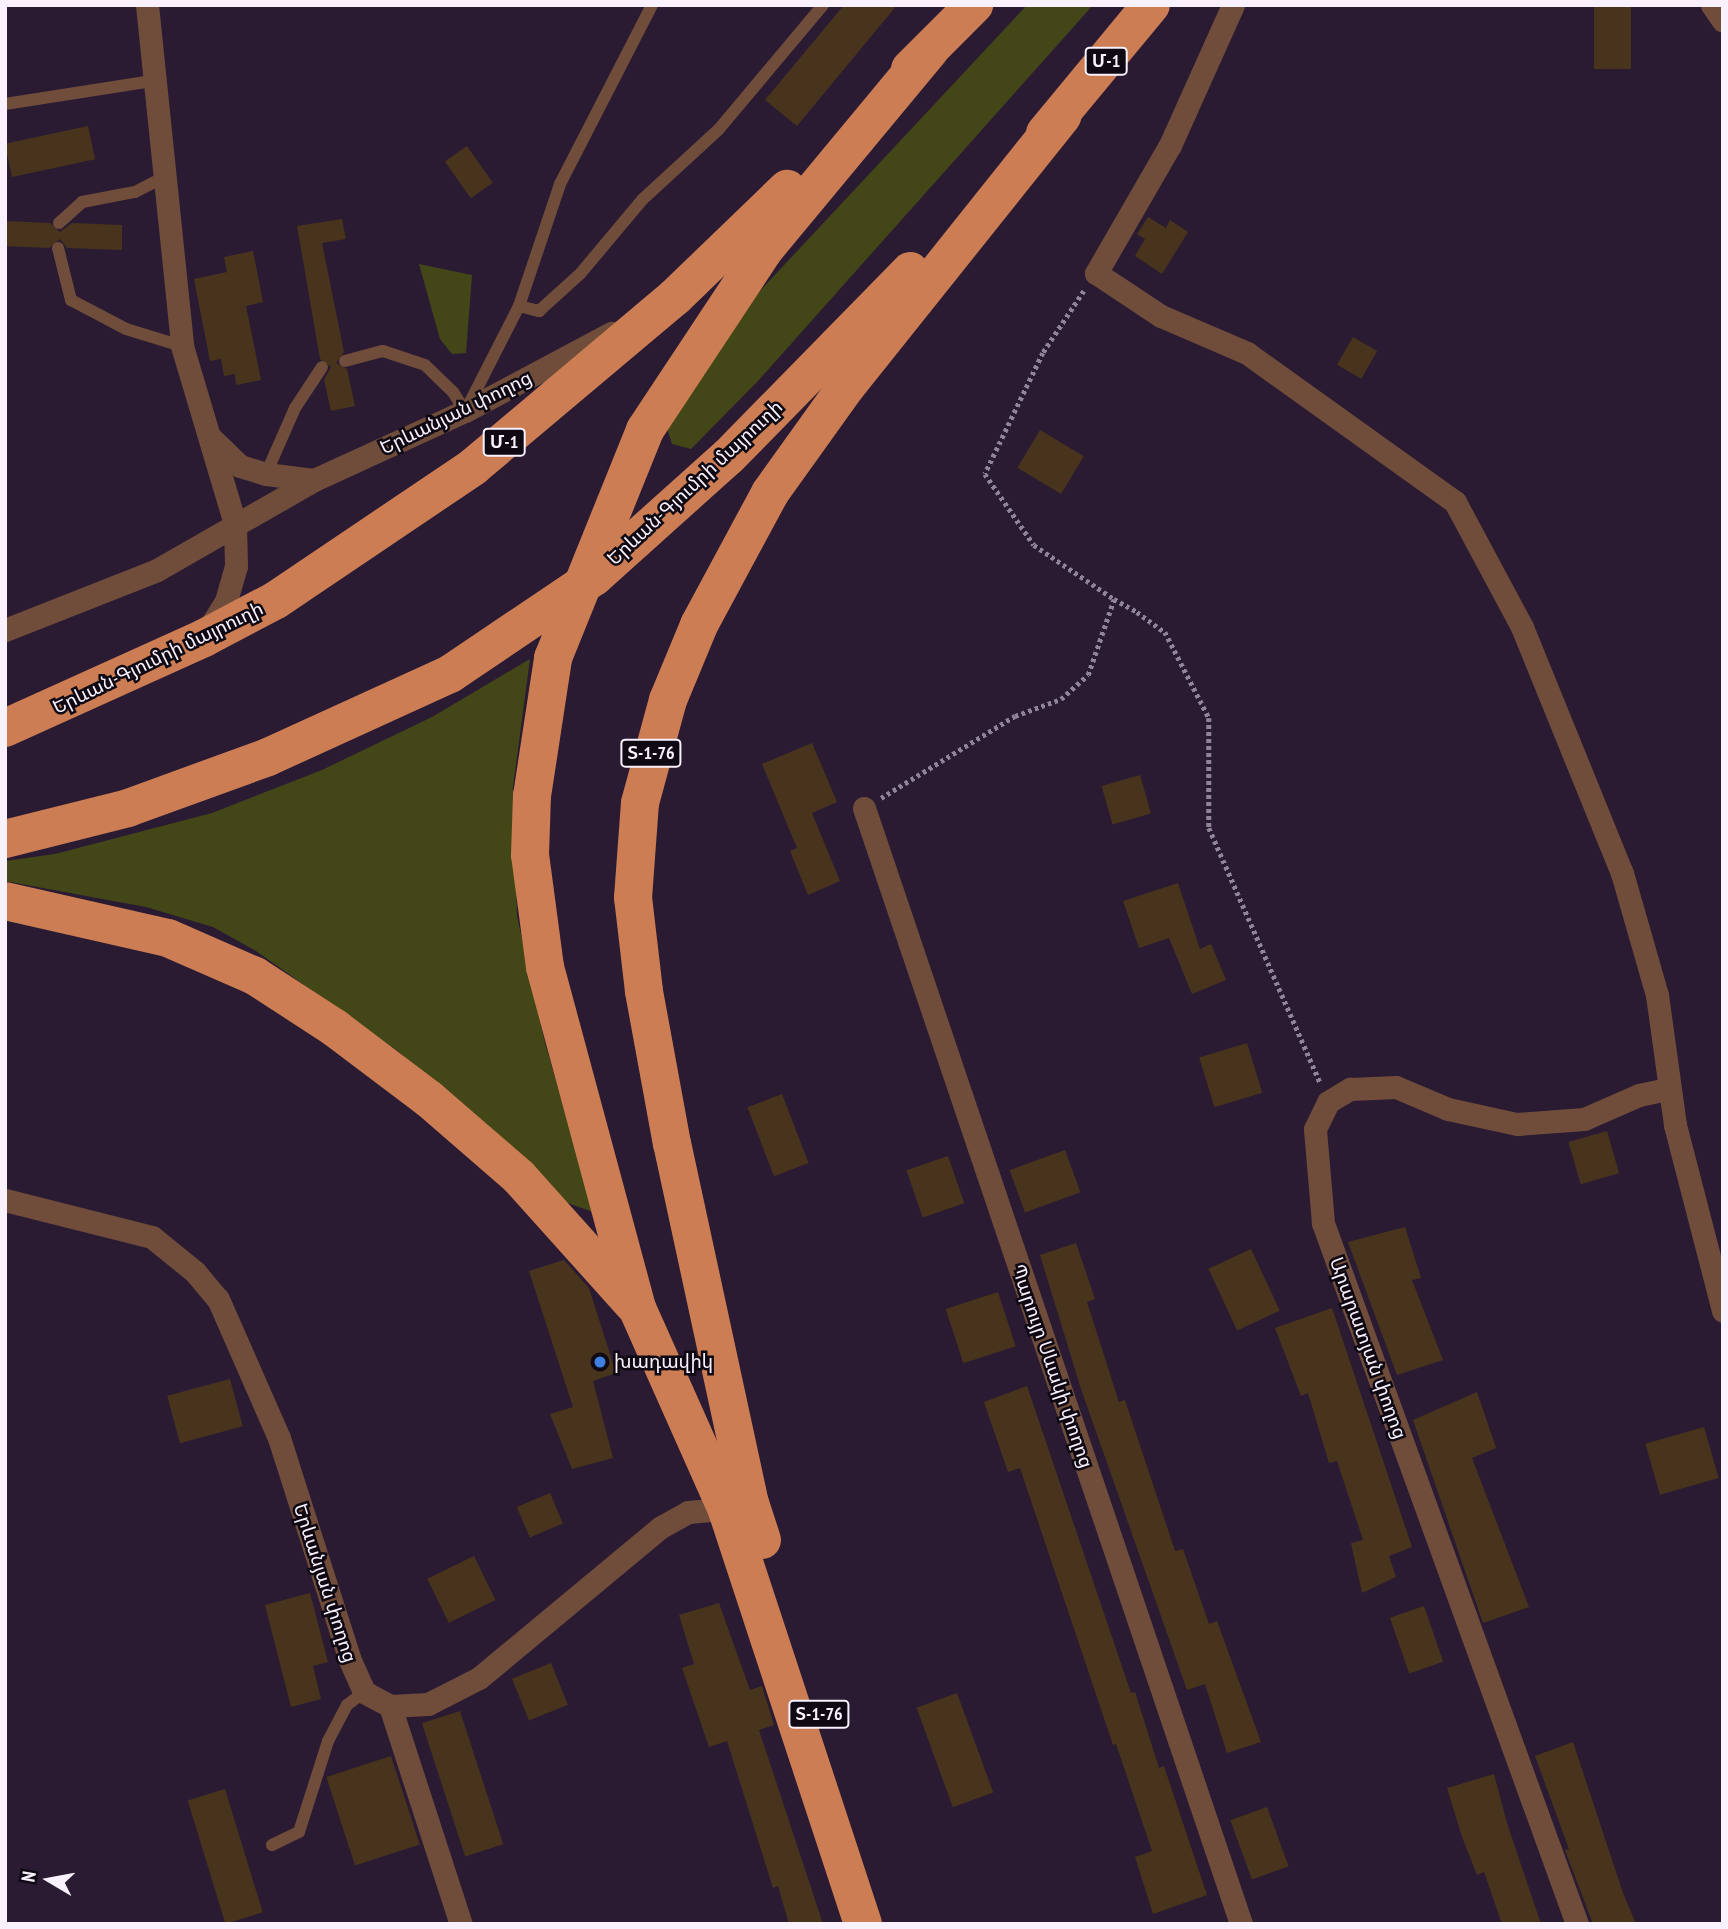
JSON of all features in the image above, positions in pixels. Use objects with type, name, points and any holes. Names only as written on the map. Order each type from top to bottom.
[{"type":"highway","name":"Երևան-Գյումրի մայրուղի","points":[[5,728],[204,638],[276,600],[473,467],[675,297],[974,5]]},
{"type":"highway","name":"Երևան-Գյումրի մայրուղի","points":[[5,839],[128,808],[268,757],[450,674],[594,578],[729,456],[1062,116],[1151,5]]},
{"type":"highway","name":"Տ-1-76","points":[[888,1924],[739,1507],[637,1308],[565,1051],[536,909],[530,855],[532,796],[553,658],[645,430],[764,250],[929,51]]},
{"type":"highway","name":"Տ-1-76","points":[[863,1924],[739,1507],[636,941],[635,851],[646,776],[668,700],[699,625],[770,493],[846,387],[1062,116]]},
{"type":"highway","points":[[5,901],[168,938],[255,976],[323,1020],[429,1099],[519,1177],[637,1308]]},
{"type":"street","points":[[146,5],[162,177],[182,346],[235,524],[236,566],[226,601],[204,638]]},
{"type":"street","points":[[1233,5],[1170,145],[1096,273],[1161,316],[1247,353],[1455,502],[1522,627],[1622,873],[1657,995],[1668,1089],[1693,1210],[1723,1311]]},
{"type":"street","points":[[1712,5],[1723,20]]},
{"type":"street","name":"Երևանյան փողոց","points":[[5,630],[157,570],[206,545],[235,524],[314,480],[465,411],[675,297]]},
{"type":"street","points":[[209,436],[240,466],[266,474],[314,480]]},
{"type":"street","name":"Պարույր Սևակի փողոց","points":[[864,808],[1241,1924]]},
{"type":"street","points":[[1328,1102],[1350,1089],[1396,1087],[1448,1109],[1517,1124],[1584,1119],[1639,1095],[1668,1089]]},
{"type":"street","name":"Արարատյան փողոց","points":[[1328,1102],[1315,1129],[1323,1223],[1577,1924]]},
{"type":"street","name":"Երևանյան փողոց","points":[[5,1200],[152,1237],[195,1272],[218,1299],[279,1438],[326,1598],[364,1692]]},
{"type":"street","points":[[364,1692],[390,1706],[428,1704],[480,1678],[661,1527],[688,1512],[739,1507]]},
{"type":"street","points":[[390,1706],[461,1924]]},
{"type":"lane","points":[[465,411],[519,306],[560,184],[652,5]]},
{"type":"lane","points":[[519,306],[539,311],[580,274],[643,199],[719,129],[823,5]]},
{"type":"lane","points":[[5,104],[152,81]]},
{"type":"lane","points":[[59,223],[82,202],[135,191],[162,177]]},
{"type":"lane","points":[[58,248],[71,300],[126,329],[182,346]]},
{"type":"lane","points":[[345,361],[383,351],[425,365],[453,392],[465,411]]},
{"type":"lane","points":[[266,474],[295,408],[321,367]]},
{"type":"lane","points":[[272,1844],[299,1832],[328,1741],[348,1705],[364,1692]]},
{"type":"path","points":[[1096,273],[1043,353],[985,474],[1034,545],[1165,632],[1209,718],[1209,828],[1328,1102]]},
{"type":"path","points":[[864,808],[1015,716],[1060,699],[1088,676],[1114,599]]},
{"type":"green space","points":[[1027,5],[1093,5],[757,382],[691,449],[672,444],[667,428],[730,323]]},
{"type":"green space","points":[[419,264],[472,275],[466,353],[452,354],[440,339]]},
{"type":"green space","points":[[530,659],[513,787],[517,916],[544,1039],[593,1212],[565,1202],[399,1052],[256,951],[213,927],[146,907],[5,881],[5,861],[55,854],[212,813],[322,770],[432,717]]},
{"type":"building","points":[[844,5],[897,5],[797,126],[765,100]]},
{"type":"building","points":[[1594,5],[1631,5],[1631,69],[1594,69]]},
{"type":"building","points":[[88,126],[95,159],[12,177],[5,144]]},
{"type":"building","points":[[467,146],[493,183],[471,198],[445,161]]},
{"type":"building","points":[[1148,217],[1166,228],[1170,220],[1188,232],[1162,274],[1135,256],[1145,239],[1137,234]]},
{"type":"building","points":[[342,219],[346,239],[322,243],[344,352],[336,363],[347,369],[355,406],[331,411],[324,380],[331,367],[320,359],[297,226]]},
{"type":"building","points":[[5,221],[50,223],[60,232],[72,223],[122,225],[122,250],[67,248],[60,239],[49,248],[5,246]]},
{"type":"building","points":[[253,251],[263,302],[246,306],[261,380],[236,385],[235,374],[224,376],[221,359],[210,361],[194,279],[227,272],[224,257]]},
{"type":"building","points":[[1353,337],[1377,351],[1361,379],[1337,365]]},
{"type":"building","points":[[1040,430],[1084,456],[1061,494],[1017,468]]},
{"type":"building","points":[[812,743],[837,802],[812,813],[840,881],[808,895],[790,851],[797,848],[762,764]]},
{"type":"building","points":[[1140,775],[1151,813],[1113,824],[1102,786]]},
{"type":"building","points":[[1178,883],[1200,949],[1211,944],[1226,980],[1192,994],[1169,938],[1139,948],[1123,901]]},
{"type":"building","points":[[1247,1043],[1262,1093],[1214,1107],[1199,1058]]},
{"type":"building","points":[[782,1094],[809,1163],[774,1176],[747,1107]]},
{"type":"building","points":[[1607,1131],[1619,1173],[1581,1184],[1569,1142]]},
{"type":"building","points":[[1065,1150],[1080,1192],[1025,1212],[1010,1170]]},
{"type":"building","points":[[948,1156],[964,1203],[923,1218],[906,1170]]},
{"type":"building","points":[[1405,1227],[1421,1278],[1412,1280],[1443,1360],[1397,1375],[1348,1242]]},
{"type":"building","points":[[1076,1243],[1095,1299],[1087,1302],[1119,1402],[1125,1400],[1175,1551],[1183,1549],[1209,1624],[1217,1621],[1261,1742],[1227,1753],[1205,1684],[1187,1690],[1081,1389],[1040,1255]]},
{"type":"building","points":[[1251,1249],[1280,1311],[1237,1330],[1208,1269]]},
{"type":"building","points":[[564,1260],[589,1288],[616,1373],[593,1381],[613,1458],[572,1469],[550,1414],[573,1407],[529,1271]]},
{"type":"building","points":[[998,1292],[1016,1346],[963,1363],[946,1309]]},
{"type":"building","points":[[1332,1308],[1412,1547],[1389,1556],[1396,1577],[1362,1593],[1351,1543],[1363,1540],[1337,1461],[1329,1463],[1308,1393],[1301,1396],[1275,1328]]},
{"type":"building","points":[[230,1379],[243,1426],[180,1443],[167,1396]]},
{"type":"building","points":[[1027,1386],[1131,1693],[1135,1692],[1159,1768],[1164,1766],[1207,1895],[1153,1914],[1135,1857],[1152,1851],[1116,1744],[1113,1745],[1020,1468],[1008,1472],[984,1402]]},
{"type":"building","points":[[1477,1392],[1496,1448],[1472,1458],[1529,1607],[1483,1623],[1413,1420]]},
{"type":"building","points":[[1704,1427],[1719,1478],[1660,1495],[1645,1444]]},
{"type":"building","points":[[550,1493],[563,1523],[530,1537],[517,1507]]},
{"type":"building","points":[[474,1556],[495,1600],[449,1623],[427,1579]]},
{"type":"building","points":[[310,1593],[328,1662],[313,1666],[321,1699],[291,1707],[265,1605]]},
{"type":"building","points":[[719,1603],[750,1690],[762,1686],[774,1725],[759,1730],[823,1924],[789,1924],[778,1886],[773,1888],[727,1741],[709,1747],[682,1668],[694,1664],[679,1615]]},
{"type":"building","points":[[1424,1606],[1443,1662],[1409,1674],[1390,1618]]},
{"type":"building","points":[[551,1663],[568,1705],[529,1720],[512,1679]]},
{"type":"building","points":[[957,1693],[993,1793],[953,1807],[917,1708]]},
{"type":"building","points":[[460,1711],[503,1844],[465,1857],[422,1723]]},
{"type":"building","points":[[1573,1742],[1623,1893],[1636,1924],[1593,1924],[1565,1850],[1569,1849],[1535,1756]]},
{"type":"building","points":[[391,1756],[420,1844],[355,1865],[326,1777]]},
{"type":"building","points":[[1494,1774],[1507,1823],[1541,1924],[1502,1924],[1484,1872],[1477,1875],[1462,1837],[1447,1788]]},
{"type":"building","points":[[225,1789],[263,1912],[225,1924],[188,1800]]},
{"type":"building","points":[[1267,1807],[1289,1866],[1252,1880],[1230,1820]]},
{"type":"place","name":"խադավիկ","points":[[600,1362]]}]
